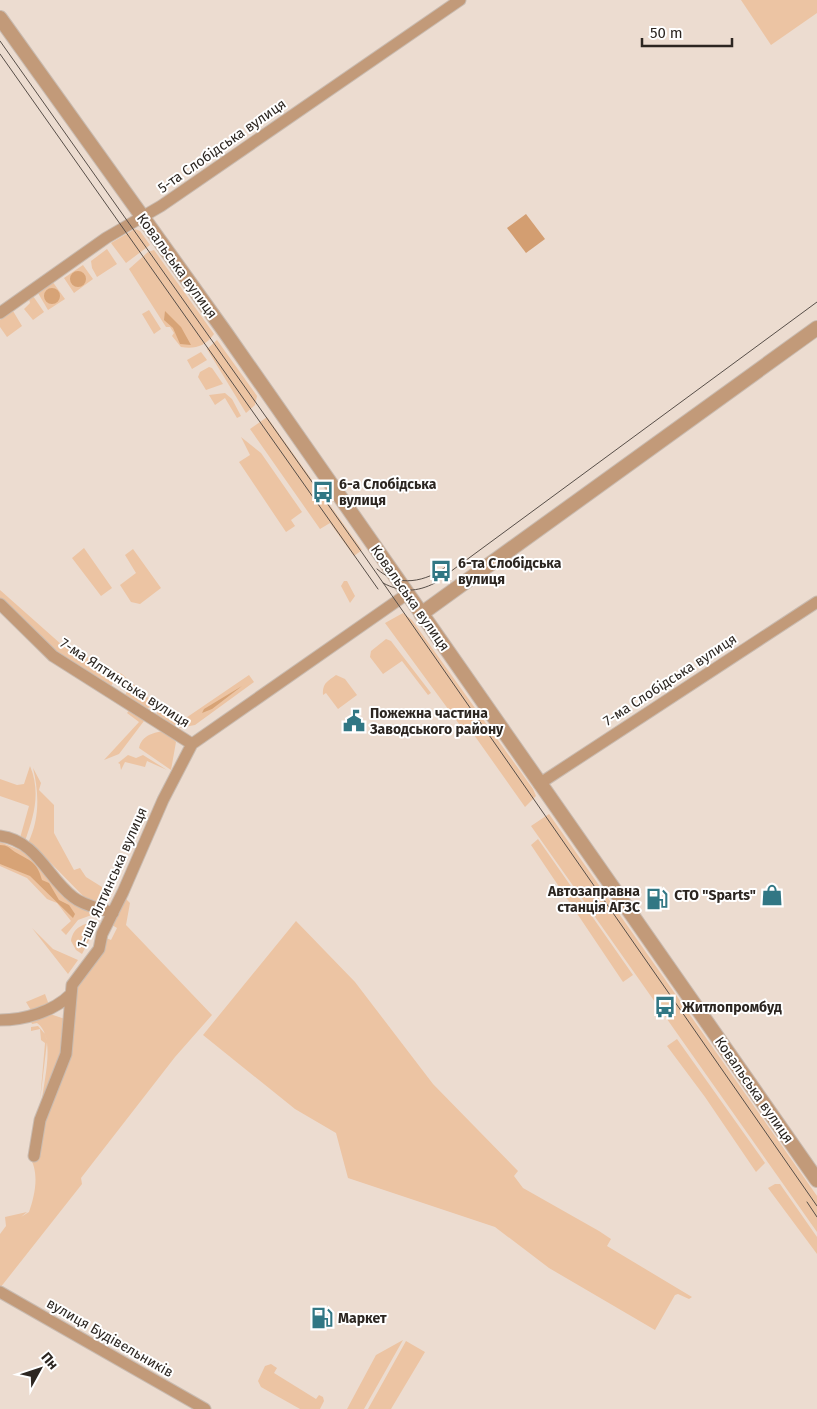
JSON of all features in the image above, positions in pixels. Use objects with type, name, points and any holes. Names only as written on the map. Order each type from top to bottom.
[{"type":"street","name":"5-та Слобідська вулиця","points":[[0,313],[106,238],[142,218],[460,0]]},
{"type":"street","name":"Ковальська вулиця","points":[[0,18],[407,594],[817,1180]]},
{"type":"street","points":[[421,614],[817,328]]},
{"type":"street","points":[[192,744],[407,594]]},
{"type":"street","name":"7-ма Слобідська вулиця","points":[[540,784],[817,602]]},
{"type":"street","name":"7-ма Ялтинська вулиця","points":[[0,604],[53,656],[192,744]]},
{"type":"street","name":"1-ша Ялтинська вулиця","points":[[34,1156],[40,1120],[66,1054],[72,985],[99,949],[101,936],[192,744]]},
{"type":"street","points":[[0,836],[16,841],[31,851],[74,898],[113,913]]},
{"type":"street","points":[[0,1020],[21,1018],[44,1011],[65,1000],[71,994]]},
{"type":"street","name":"вулиця Будівельників","points":[[0,1292],[205,1409]]},
{"type":"shaded area","points":[[741,0],[817,0],[817,13],[771,45]]},
{"type":"shaded area","points":[[526,214],[545,239],[526,253],[507,228]]},
{"type":"shaded area","points":[[135,229],[140,231],[150,245],[126,263],[111,243]]},
{"type":"shaded area","points":[[107,249],[117,264],[97,277],[92,268],[91,261]]},
{"type":"shaded area","points":[[154,250],[214,334],[207,342],[190,348],[181,347],[172,336],[174,333],[170,327],[166,327],[129,269],[148,252]]},
{"type":"shaded area","points":[[83,265],[93,279],[74,293],[64,278]]},
{"type":"shaded area","points":[[78,271],[84,273],[86,279],[84,285],[78,287],[72,285],[70,279],[72,273]]},
{"type":"shaded area","points":[[52,281],[65,299],[48,310],[38,293]]},
{"type":"shaded area","points":[[52,288],[58,290],[60,296],[58,302],[52,304],[46,302],[44,296],[46,290]]},
{"type":"shaded area","points":[[33,296],[44,312],[33,320],[24,309],[30,303],[29,299]]},
{"type":"shaded area","points":[[149,310],[161,329],[154,334],[142,314]]},
{"type":"shaded area","points":[[13,311],[22,326],[7,337],[0,327],[0,320]]},
{"type":"shaded area","points":[[165,311],[181,327],[191,345],[180,344],[173,328],[164,320]]},
{"type":"shaded area","points":[[217,340],[257,396],[255,405],[246,413],[207,349]]},
{"type":"shaded area","points":[[201,352],[207,360],[192,369],[187,360]]},
{"type":"shaded area","points":[[209,367],[212,368],[223,384],[206,390],[198,377],[200,372]]},
{"type":"shaded area","points":[[225,393],[232,399],[241,416],[237,418],[225,398],[215,405],[209,395]]},
{"type":"shaded area","points":[[267,417],[362,550],[354,556],[330,523],[320,529],[250,429]]},
{"type":"shaded area","points":[[241,437],[261,453],[302,512],[291,520],[295,526],[286,532],[239,462],[250,455]]},
{"type":"shaded area","points":[[84,548],[112,588],[101,596],[72,558]]},
{"type":"shaded area","points":[[133,549],[161,588],[140,604],[131,602],[120,585],[136,573],[125,555]]},
{"type":"shaded area","points":[[344,581],[347,581],[355,596],[350,603],[341,586]]},
{"type":"shaded area","points":[[0,590],[62,645],[122,674],[177,724],[249,675],[254,682],[195,725],[179,728],[155,716],[159,710],[152,705],[146,710],[124,697],[131,684],[117,676],[110,688],[52,652],[0,601]]},
{"type":"shaded area","points":[[403,613],[412,620],[533,789],[536,796],[525,807],[467,725],[462,728],[385,623]]},
{"type":"shaded area","points":[[386,639],[391,641],[431,693],[428,695],[402,661],[383,674],[370,657],[371,651]]},
{"type":"shaded area","points":[[336,675],[345,679],[357,695],[338,709],[326,693],[323,695],[325,685]]},
{"type":"shaded area","points":[[242,686],[212,709],[202,713],[204,709]]},
{"type":"shaded area","points":[[130,709],[144,721],[119,754],[104,760],[139,722],[127,713]]},
{"type":"shaded area","points":[[166,731],[176,742],[171,770],[139,748],[143,740],[149,735]]},
{"type":"shaded area","points":[[128,755],[136,758],[143,755],[167,770],[147,761],[145,767],[125,762],[121,770],[118,763]]},
{"type":"shaded area","points":[[30,766],[36,795],[25,841],[20,838],[29,806],[0,796],[0,779],[17,785],[24,784]]},
{"type":"shaded area","points":[[33,768],[41,783],[39,790],[54,805],[54,833],[74,870],[80,868],[86,877],[110,892],[115,886],[108,902],[97,903],[87,900],[40,852],[28,843],[35,825],[37,806]]},
{"type":"shaded area","points":[[549,814],[817,1196],[817,1232],[531,826]]},
{"type":"shaded area","points":[[538,839],[633,975],[623,982],[531,845]]},
{"type":"shaded area","points":[[0,842],[22,851],[97,913],[78,920],[66,935],[61,930],[71,921],[57,903],[47,899],[27,878],[0,866]]},
{"type":"shaded area","points":[[0,845],[8,847],[35,865],[42,880],[49,883],[59,900],[69,905],[75,914],[73,918],[30,876],[0,864]]},
{"type":"shaded area","points":[[125,898],[130,903],[126,925],[212,1015],[175,1057],[81,1178],[82,1184],[0,1288],[0,1234],[6,1226],[5,1217],[27,1212],[21,1217],[29,1212],[35,1191],[35,1176],[29,1156],[52,1099],[74,985],[106,938],[111,940],[117,928],[112,925]]},
{"type":"shaded area","points":[[99,921],[82,954],[76,950],[71,941],[74,932],[81,926]]},
{"type":"shaded area","points":[[296,921],[355,982],[433,1084],[518,1171],[514,1176],[523,1188],[599,1231],[611,1239],[607,1246],[692,1297],[689,1299],[678,1294],[675,1295],[655,1330],[549,1268],[495,1227],[348,1178],[336,1133],[295,1109],[203,1035]]},
{"type":"shaded area","points":[[32,928],[53,949],[78,960],[68,974]]},
{"type":"shaded area","points":[[45,994],[49,1005],[32,1012],[26,1002]]},
{"type":"shaded area","points":[[47,1013],[68,1020],[63,1058],[42,1100],[47,1059],[46,1038],[43,1029],[37,1023],[32,1024],[30,1019]]},
{"type":"shaded area","points":[[38,1026],[45,1034],[47,1042],[40,1101],[45,1043],[41,1040],[40,1029],[31,1031],[31,1027]]},
{"type":"shaded area","points":[[677,1039],[765,1163],[756,1172],[705,1097],[667,1046]]},
{"type":"shaded area","points":[[775,1184],[780,1184],[817,1237],[817,1254],[768,1188]]},
{"type":"shaded area","points":[[403,1340],[364,1409],[347,1409],[376,1355]]},
{"type":"shaded area","points":[[406,1341],[425,1352],[391,1409],[368,1409]]},
{"type":"shaded area","points":[[271,1364],[277,1368],[274,1373],[316,1399],[319,1395],[323,1397],[324,1401],[320,1409],[300,1409],[261,1387],[258,1381],[265,1366]]},
{"type":"tram line","points":[[0,41],[363,554],[817,1206]]},
{"type":"tram line","points":[[0,54],[378,589]]},
{"type":"tram line","points":[[383,583],[403,590],[416,590],[435,583],[817,302]]},
{"type":"tram line","points":[[377,569],[394,579],[412,581],[430,576],[447,566]]},
{"type":"tram line","points":[[807,1202],[817,1217]]},
{"type":"place","name":"6-а Слобідська вулиця","points":[[323,492]]},
{"type":"place","name":"6-та Слобідська вулиця","points":[[441,571]]},
{"type":"place","name":"Пожежна частина Заводського району","points":[[354,721]]},
{"type":"place","name":"СТО \"Sparts\"","points":[[772,895]]},
{"type":"place","name":"Автозаправна станція АГЗС","points":[[657,899]]},
{"type":"place","name":"Житлопромбуд","points":[[665,1007]]},
{"type":"place","name":"Маркет","points":[[322,1318]]}]
